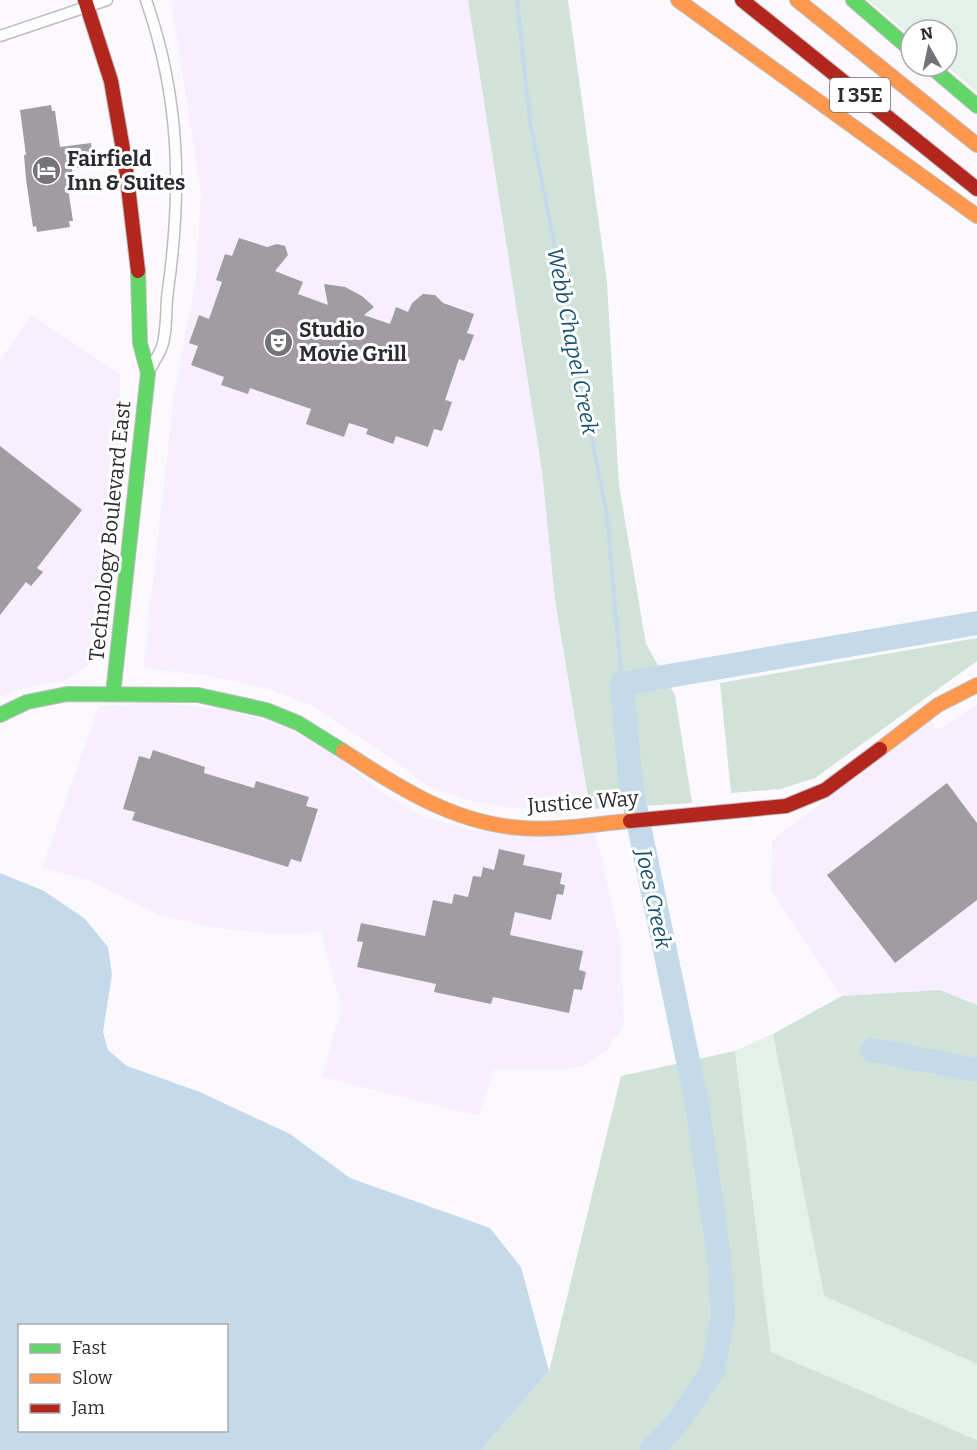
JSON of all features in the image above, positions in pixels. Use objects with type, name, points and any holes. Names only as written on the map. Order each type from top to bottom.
[{"type":"main road","points":[[678,0],[977,216]]},
{"type":"main road","name":"I 35E","points":[[742,0],[977,189]]},
{"type":"main road","name":"I 35E","points":[[797,0],[977,146]]},
{"type":"main road","points":[[853,0],[899,40]]},
{"type":"main road","name":"Technology Boulevard East","points":[[87,4],[111,81],[125,161],[137,247],[140,343],[148,373],[142,446],[113,694]]},
{"type":"main road","points":[[944,78],[977,106]]},
{"type":"main road","name":"Justice Way","points":[[0,715],[27,702],[67,694],[198,695],[266,710],[326,739],[414,797],[484,822],[521,828],[563,827],[786,806],[807,799],[825,790],[938,705],[977,685]]},
{"type":"street","points":[[1,36],[87,4],[107,0]]},
{"type":"street","name":"Technology Boulevard East","points":[[146,0],[159,38],[172,97],[178,187],[175,238],[162,347],[148,373]]},
{"type":"shaded area","points":[[171,0],[468,0],[542,471],[555,600],[590,809],[511,808],[471,801],[425,785],[395,760],[315,707],[270,689],[204,675],[143,668],[174,395],[196,278],[201,193]]},
{"type":"shaded area","points":[[868,0],[977,0],[977,92],[959,77],[959,18],[899,18],[899,26]]},
{"type":"shaded area","points":[[32,315],[120,374],[118,508],[100,656],[69,679],[13,691],[0,698],[0,360]]},
{"type":"shaded area","points":[[160,703],[223,709],[278,724],[325,748],[379,790],[419,815],[474,831],[595,830],[621,945],[624,1025],[605,1051],[584,1066],[566,1069],[494,1069],[479,1116],[322,1077],[341,1008],[321,932],[280,934],[222,929],[162,916],[89,880],[42,868],[99,706]]},
{"type":"shaded area","points":[[977,705],[977,1005],[940,990],[842,996],[771,889],[772,841],[931,720],[937,730]]},
{"type":"shaded area","points":[[773,1034],[824,1296],[977,1364],[977,1440],[771,1352],[735,1051]]},
{"type":"green space","points":[[468,0],[568,0],[607,282],[619,485],[646,644],[675,695],[692,803],[590,809],[555,600],[542,471]]},
{"type":"green space","points":[[977,638],[977,661],[815,778],[781,789],[731,793],[720,683]]},
{"type":"green space","points":[[940,990],[977,1005],[977,1364],[824,1296],[773,1034],[842,996]]},
{"type":"green space","points":[[735,1051],[771,1352],[977,1440],[977,1450],[481,1450],[549,1371],[621,1076]]},
{"type":"water","points":[[0,873],[44,891],[84,918],[108,947],[112,974],[103,1032],[108,1050],[127,1066],[200,1092],[290,1134],[350,1178],[490,1228],[521,1267],[549,1371],[481,1450],[0,1450]]},
{"type":"building","points":[[51,105],[52,111],[55,111],[60,147],[91,143],[94,165],[72,169],[73,180],[67,182],[73,221],[69,221],[70,227],[37,232],[36,226],[33,227],[26,179],[24,155],[26,155],[20,110]]},
{"type":"building","name":"Studio Movie Grill","points":[[239,238],[267,247],[277,244],[285,246],[288,255],[275,271],[303,282],[298,294],[328,305],[324,284],[345,287],[362,296],[374,307],[364,315],[390,324],[396,307],[408,312],[412,303],[423,294],[435,295],[443,303],[474,314],[467,333],[474,335],[464,361],[459,359],[445,400],[452,402],[442,431],[434,429],[428,447],[396,436],[393,444],[366,434],[368,429],[349,423],[344,437],[306,424],[311,409],[250,388],[248,394],[221,385],[224,377],[191,365],[198,346],[189,343],[199,315],[209,319],[222,282],[216,280],[225,254],[232,256]]},
{"type":"building","points":[[0,446],[82,510],[37,568],[43,572],[31,586],[26,582],[0,615]]},
{"type":"building","points":[[153,750],[205,767],[204,773],[254,788],[256,781],[309,797],[306,806],[318,809],[301,862],[291,859],[288,867],[132,820],[135,812],[123,809],[139,756],[150,759]]},
{"type":"building","points":[[947,783],[977,823],[977,900],[895,963],[827,875]]},
{"type":"building","points":[[499,849],[525,855],[523,865],[562,873],[560,884],[565,885],[563,895],[557,894],[551,920],[515,912],[510,935],[583,951],[579,970],[586,972],[582,990],[574,989],[569,1013],[493,997],[491,1004],[434,992],[436,984],[357,967],[363,942],[357,941],[361,923],[425,936],[433,900],[452,904],[454,894],[468,897],[473,876],[481,877],[483,867],[494,870]]},
{"type":"waterway","name":"Webb Chapel Creek","points":[[517,0],[530,120],[607,516],[622,684]]},
{"type":"waterway","name":"Joes Creek","points":[[652,1450],[677,1423],[713,1370],[723,1315],[719,1257],[697,1104],[631,787],[622,684],[977,623]]},
{"type":"waterway","points":[[872,1050],[977,1070]]},
{"type":"traffic: fast","points":[[853,0],[899,40]]},
{"type":"traffic: fast","points":[[944,78],[977,106]]},
{"type":"traffic: fast","points":[[113,694],[148,373],[140,343],[138,271]]},
{"type":"traffic: fast","points":[[0,715],[27,702],[67,694],[198,695],[266,710],[298,723],[343,751]]},
{"type":"traffic: slow","points":[[678,0],[977,216]]},
{"type":"traffic: slow","points":[[797,0],[977,145]]},
{"type":"traffic: slow","points":[[880,749],[938,705],[977,685]]},
{"type":"traffic: slow","points":[[343,751],[384,778],[427,801],[449,811],[496,825],[535,829],[630,821]]},
{"type":"traffic: jam","points":[[85,0],[111,81],[125,161],[138,271]]},
{"type":"traffic: jam","points":[[742,0],[977,189]]},
{"type":"traffic: jam","points":[[630,821],[786,806],[825,790],[880,749]]},
{"type":"place","name":"Fairfield Inn & Suites","points":[[46,171]]},
{"type":"place","name":"Studio Movie Grill","points":[[278,342]]}]
